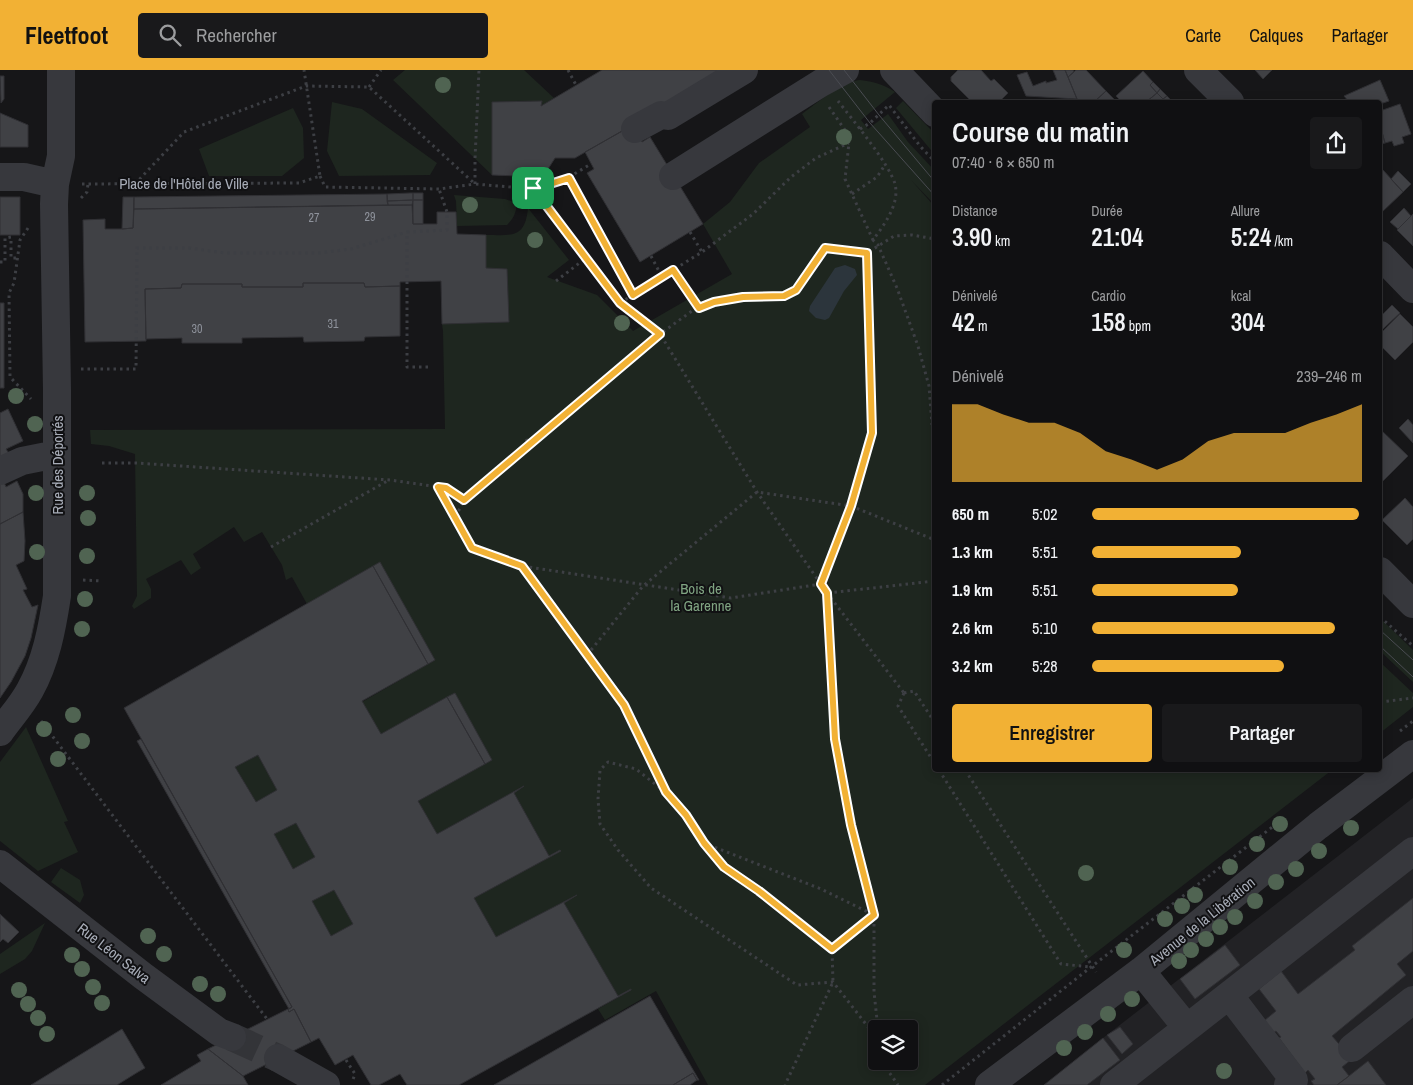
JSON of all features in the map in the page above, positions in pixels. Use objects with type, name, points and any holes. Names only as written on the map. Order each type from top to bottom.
[{"type":"street","points":[[0,178],[24,177],[55,184],[61,156],[61,70]]},
{"type":"street","points":[[635,129],[661,115],[668,116],[744,70]]},
{"type":"street","points":[[673,176],[818,83],[845,70]]},
{"type":"street","points":[[894,70],[932,110]]},
{"type":"street","points":[[1198,70],[1228,100]]},
{"type":"street","name":"Rue des Déportés","points":[[0,732],[30,692],[44,659],[57,596],[55,184]]},
{"type":"street","points":[[1382,257],[1413,289]]},
{"type":"street","points":[[0,471],[22,461],[57,454]]},
{"type":"street","points":[[1382,573],[1413,604]]},
{"type":"street","name":"Avenue de la Libération","points":[[989,1085],[1141,971],[1318,826],[1413,754]]},
{"type":"street","points":[[1114,1085],[1413,851]]},
{"type":"street","name":"Rue Léon Salva","points":[[0,864],[143,976],[219,1032],[232,1037]]},
{"type":"street","points":[[1141,971],[1188,1028]]},
{"type":"street","points":[[1228,996],[1294,1080],[1288,1085]]},
{"type":"street","points":[[1352,1048],[1413,1000]]},
{"type":"street","points":[[278,1058],[339,1084]]},
{"type":"path","points":[[304,70],[320,176],[325,187],[439,189],[475,184],[533,188],[569,178],[591,164]]},
{"type":"path","points":[[369,87],[381,70]]},
{"type":"path","points":[[475,184],[479,70]]},
{"type":"path","points":[[568,70],[576,86]]},
{"type":"path","points":[[818,83],[833,94],[860,129],[885,165],[895,184],[895,197],[886,223],[873,240]]},
{"type":"path","points":[[818,83],[825,102],[847,133],[849,143],[845,179],[897,288],[918,346],[929,386],[932,425]]},
{"type":"path","points":[[135,184],[184,132],[306,86],[369,87],[475,184]]},
{"type":"path","points":[[860,129],[870,123],[888,105],[932,159]]},
{"type":"path","points":[[620,303],[702,252],[753,214],[791,177],[816,158],[849,143]]},
{"type":"path","points":[[852,194],[877,177],[885,165]]},
{"type":"path","name":"Place de l'Hôtel de Ville","points":[[55,184],[299,183],[320,176]]},
{"type":"path","points":[[569,178],[633,295]]},
{"type":"path","points":[[533,188],[620,303],[660,334],[757,492],[827,593],[904,693]]},
{"type":"path","points":[[79,370],[136,369],[137,248],[190,248],[225,253],[318,253],[351,249],[407,232],[447,230],[447,212],[439,189]]},
{"type":"path","points":[[407,232],[407,367],[428,367]]},
{"type":"path","points":[[690,232],[702,252]]},
{"type":"path","points":[[460,528],[458,512],[464,500],[591,389],[692,311],[714,302],[743,297],[784,296],[796,290],[825,248],[867,253],[894,236],[912,235],[932,238]]},
{"type":"path","points":[[0,262],[5,262],[5,238],[11,238],[11,258],[17,258]]},
{"type":"path","points":[[821,584],[851,506],[872,433],[867,253]]},
{"type":"path","points":[[651,256],[662,277]]},
{"type":"path","points":[[556,280],[586,258]]},
{"type":"path","points":[[673,270],[699,308]]},
{"type":"path","points":[[526,439],[529,444]]},
{"type":"path","points":[[102,463],[136,463],[390,480],[446,488],[464,500]]},
{"type":"path","points":[[270,547],[390,480]]},
{"type":"path","points":[[438,487],[472,548],[522,566],[642,586],[731,598],[821,584]]},
{"type":"path","points":[[587,655],[642,586],[757,492],[851,506],[932,539]]},
{"type":"path","points":[[522,566],[624,705],[666,792]]},
{"type":"path","points":[[827,593],[932,581]]},
{"type":"path","points":[[827,593],[835,739],[851,825],[874,915],[874,992],[877,1020]]},
{"type":"path","points":[[1382,619],[1413,646]]},
{"type":"path","points":[[904,693],[914,691],[932,718]]},
{"type":"path","points":[[904,693],[898,706],[932,759]]},
{"type":"path","points":[[1382,702],[1413,699]]},
{"type":"path","points":[[39,718],[267,1019]]},
{"type":"path","points":[[785,1085],[833,982],[832,949],[759,891],[724,867],[704,843],[686,815],[666,792],[636,769],[608,762],[600,770],[598,799],[600,824],[618,850],[651,888],[797,985],[833,982]]},
{"type":"path","points":[[940,772],[1061,964],[1091,967]]},
{"type":"path","points":[[966,772],[1091,967]]},
{"type":"path","points":[[942,1085],[1286,816]]},
{"type":"path","points":[[704,843],[821,889],[874,915]]},
{"type":"path","points":[[832,949],[874,915]]},
{"type":"path","points":[[833,982],[868,1027]]},
{"type":"path","points":[[339,1084],[355,1074],[346,1060]]},
{"type":"path","points":[[888,1070],[898,1085]]},
{"type":"shaded area","points":[[845,265],[855,269],[857,275],[844,291],[829,318],[825,320],[816,318],[809,311],[810,306],[835,268]]},
{"type":"shaded area","points":[[1413,798],[1413,1085],[1087,1085],[1120,1060],[1103,1038]]},
{"type":"green space","points":[[405,70],[524,70],[554,98],[541,106],[542,101],[492,102],[492,175],[393,80]]},
{"type":"green space","name":"Bois de la Garenne","points":[[860,80],[886,87],[895,92],[861,120],[868,129],[888,114],[908,142],[932,168],[932,202],[911,180],[932,204],[932,772],[1329,772],[925,1085],[708,1085],[656,991],[605,1020],[598,1009],[631,990],[618,996],[564,903],[577,895],[496,937],[474,898],[561,851],[549,856],[514,793],[524,786],[437,834],[418,801],[492,760],[447,697],[381,734],[362,702],[435,660],[380,563],[307,604],[292,577],[286,580],[282,565],[262,532],[244,542],[234,527],[193,554],[201,568],[191,575],[181,560],[146,579],[151,589],[151,598],[134,609],[132,606],[137,596],[135,454],[109,446],[91,444],[90,430],[445,429],[442,324],[509,322],[507,269],[486,268],[486,235],[510,235],[516,233],[524,225],[528,208],[569,260],[547,277],[597,295],[633,331],[732,274],[703,224],[730,202],[759,163],[810,127],[802,114],[845,85]]},
{"type":"green space","points":[[903,101],[932,131],[932,151],[896,108]]},
{"type":"green space","points":[[332,102],[362,109],[437,163],[430,175],[339,176],[327,151]]},
{"type":"green space","points":[[293,108],[303,128],[304,158],[282,176],[209,176],[199,149]]},
{"type":"green space","points":[[454,195],[505,199],[517,203],[516,210],[513,218],[507,225],[457,226]]},
{"type":"green space","points":[[1382,620],[1413,650],[1413,682],[1382,653]]},
{"type":"green space","points":[[1382,664],[1413,693],[1413,707],[1382,731]]},
{"type":"green space","points":[[26,727],[68,821],[64,822],[78,852],[38,871],[0,841],[0,762]]},
{"type":"green space","points":[[258,755],[277,790],[256,802],[235,767]]},
{"type":"green space","points":[[296,823],[315,857],[293,869],[274,834]]},
{"type":"green space","points":[[61,868],[80,880],[84,895],[80,903],[51,882]]},
{"type":"green space","points":[[334,890],[353,924],[331,936],[312,901]]},
{"type":"green space","points":[[45,923],[32,951],[25,959],[0,974],[0,954]]},
{"type":"building","points":[[602,70],[728,70],[575,158],[555,158],[543,177],[492,175],[492,102],[542,101],[541,106]]},
{"type":"building","points":[[958,70],[981,70],[991,81],[994,79],[1008,93],[1001,100],[970,100],[951,81],[951,77]]},
{"type":"building","points":[[1053,70],[1065,70],[1077,99],[1026,96],[1017,75],[1027,72],[1033,86],[1046,81],[1046,83],[1057,80]]},
{"type":"building","points":[[1065,70],[1073,70],[1074,72],[1068,77]]},
{"type":"building","points":[[1076,70],[1086,70],[1106,91],[1096,100],[1076,100],[1068,77]]},
{"type":"building","points":[[1255,70],[1272,70],[1263,79]]},
{"type":"building","points":[[1143,71],[1153,82],[1150,85],[1157,93],[1148,100],[1120,100],[1116,96]]},
{"type":"building","points":[[0,76],[4,76],[4,99],[1,103]]},
{"type":"building","points":[[1380,80],[1389,101],[1382,103],[1382,100],[1347,100],[1344,96]]},
{"type":"building","points":[[1153,82],[1160,89],[1157,93],[1150,85]]},
{"type":"building","points":[[1160,89],[1167,96],[1163,99],[1157,93]]},
{"type":"building","points":[[1106,91],[1114,99],[1113,100],[1096,100]]},
{"type":"building","points":[[1157,93],[1163,99],[1167,96],[1171,100],[1148,100]]},
{"type":"building","points":[[1400,104],[1411,134],[1402,137],[1404,143],[1394,146],[1392,141],[1385,143],[1382,132],[1382,110]]},
{"type":"building","points":[[0,113],[28,125],[28,147],[0,147]]},
{"type":"building","points":[[633,125],[642,142],[650,137],[703,224],[640,262],[587,173],[594,169],[585,152]]},
{"type":"building","points":[[1382,132],[1385,143],[1382,144]]},
{"type":"building","points":[[1382,171],[1403,192],[1382,212]]},
{"type":"building","points":[[1398,171],[1411,184],[1403,192],[1391,179]]},
{"type":"building","points":[[413,193],[413,200],[387,201],[387,194]]},
{"type":"building","points":[[413,193],[423,193],[423,200],[413,200]]},
{"type":"building","points":[[387,194],[388,205],[134,209],[134,197]]},
{"type":"building","points":[[0,197],[20,197],[20,235],[0,235]]},
{"type":"building","points":[[123,197],[134,197],[133,228],[122,229]]},
{"type":"building","points":[[413,200],[423,200],[423,224],[413,224]]},
{"type":"building","points":[[413,200],[412,205],[388,205],[387,201]]},
{"type":"building","points":[[412,205],[413,224],[437,224],[437,212],[456,212],[457,234],[486,235],[486,268],[507,269],[509,322],[442,324],[441,281],[400,282],[400,286],[365,287],[364,283],[303,283],[303,287],[242,287],[242,284],[182,284],[181,288],[145,289],[146,341],[85,342],[83,220],[105,219],[105,229],[122,229],[133,228],[134,209]]},
{"type":"building","points":[[1404,208],[1411,216],[1398,229],[1390,222]]},
{"type":"building","points":[[1413,214],[1413,246],[1397,230]]},
{"type":"building","points":[[303,283],[364,283],[365,287],[400,286],[400,336],[365,337],[364,341],[304,342],[303,337],[242,338],[242,343],[182,343],[182,338],[146,339],[145,289],[181,288],[182,284],[242,284],[242,287],[303,287]]},
{"type":"building","points":[[0,303],[4,303],[4,388],[0,388]]},
{"type":"building","points":[[1392,305],[1400,313],[1383,329],[1382,315]]},
{"type":"building","points":[[1400,314],[1413,327],[1413,342],[1395,360],[1382,347],[1382,332]]},
{"type":"building","points":[[8,409],[23,441],[6,449],[10,455],[0,460],[0,413]]},
{"type":"building","points":[[1408,419],[1413,425],[1413,443],[1399,428]]},
{"type":"building","points":[[1382,431],[1408,456],[1382,482]]},
{"type":"building","points":[[3,480],[6,487],[17,481],[23,494],[23,512],[0,524],[0,482]]},
{"type":"building","points":[[1405,498],[1413,507],[1413,539],[1407,545],[1382,520]]},
{"type":"building","points":[[23,512],[24,561],[16,565],[27,589],[23,590],[32,607],[38,605],[25,656],[0,698],[0,524]]},
{"type":"building","points":[[380,562],[435,660],[428,664],[373,566]]},
{"type":"building","points":[[373,566],[428,664],[362,701],[381,734],[447,697],[485,764],[418,801],[437,834],[524,786],[514,793],[549,856],[561,851],[474,898],[496,937],[577,895],[564,903],[618,996],[631,990],[459,1085],[407,1085],[400,1074],[379,1085],[371,1085],[353,1055],[335,1065],[319,1038],[311,1042],[294,1009],[289,1012],[288,1009],[292,1007],[124,708]],"holes":[[[258,755],[277,790],[256,802],[235,767]],[[296,823],[315,857],[293,869],[274,834]],[[334,890],[353,924],[331,936],[312,901]]]},
{"type":"building","points":[[455,693],[492,760],[485,764],[447,697]]},
{"type":"building","points":[[141,739],[292,1007],[289,1009],[137,741]]},
{"type":"building","points":[[1413,898],[1413,951],[1397,964],[1406,975],[1332,1036],[1352,1059],[1342,1067],[1349,1076],[1337,1085],[1314,1085],[1311,1081],[1315,1079],[1308,1070],[1305,1073],[1279,1038],[1281,1037],[1276,1031],[1268,1036],[1259,1025],[1276,1011],[1259,989],[1281,971],[1298,994],[1355,950],[1352,946]]},
{"type":"building","points":[[0,914],[19,932],[8,943],[3,939],[0,942]]},
{"type":"building","points":[[1225,945],[1240,965],[1195,999],[1180,979]]},
{"type":"building","points":[[650,996],[699,1080],[697,1080],[693,1073],[673,1085],[494,1085]]},
{"type":"building","points":[[288,1009],[289,1012],[294,1009],[311,1042],[243,1076],[208,1049]]},
{"type":"building","points":[[1120,1027],[1133,1044],[1122,1054],[1107,1035]]},
{"type":"building","points":[[122,1029],[145,1068],[117,1085],[31,1085]]},
{"type":"building","points":[[1103,1038],[1120,1060],[1087,1085],[1044,1085]]},
{"type":"building","points":[[208,1049],[243,1076],[248,1085],[161,1085],[201,1061],[197,1055]]},
{"type":"building","points":[[1368,1061],[1386,1085],[1337,1085],[1349,1076]]},
{"type":"building","points":[[693,1073],[697,1080],[690,1085],[673,1085]]},
{"type":"tunnel","points":[[232,1037],[278,1058]]},
{"type":"tram line","points":[[829,70],[870,123],[932,193]]},
{"type":"tram line","points":[[844,70],[932,178]]},
{"type":"tram line","points":[[1382,632],[1413,660]]},
{"type":"tram line","points":[[1382,648],[1413,677]]},
{"type":"route","points":[[569,178],[633,295],[673,270],[699,308],[714,302],[743,297],[784,296],[796,290],[825,248],[867,253],[872,433],[851,506],[821,584],[827,593],[835,739],[851,825],[874,915],[832,949],[759,891],[724,867],[704,843],[686,815],[666,792],[624,705],[522,566],[472,548],[438,487],[446,488],[464,500],[660,334],[620,303],[533,188],[569,178]]}]
